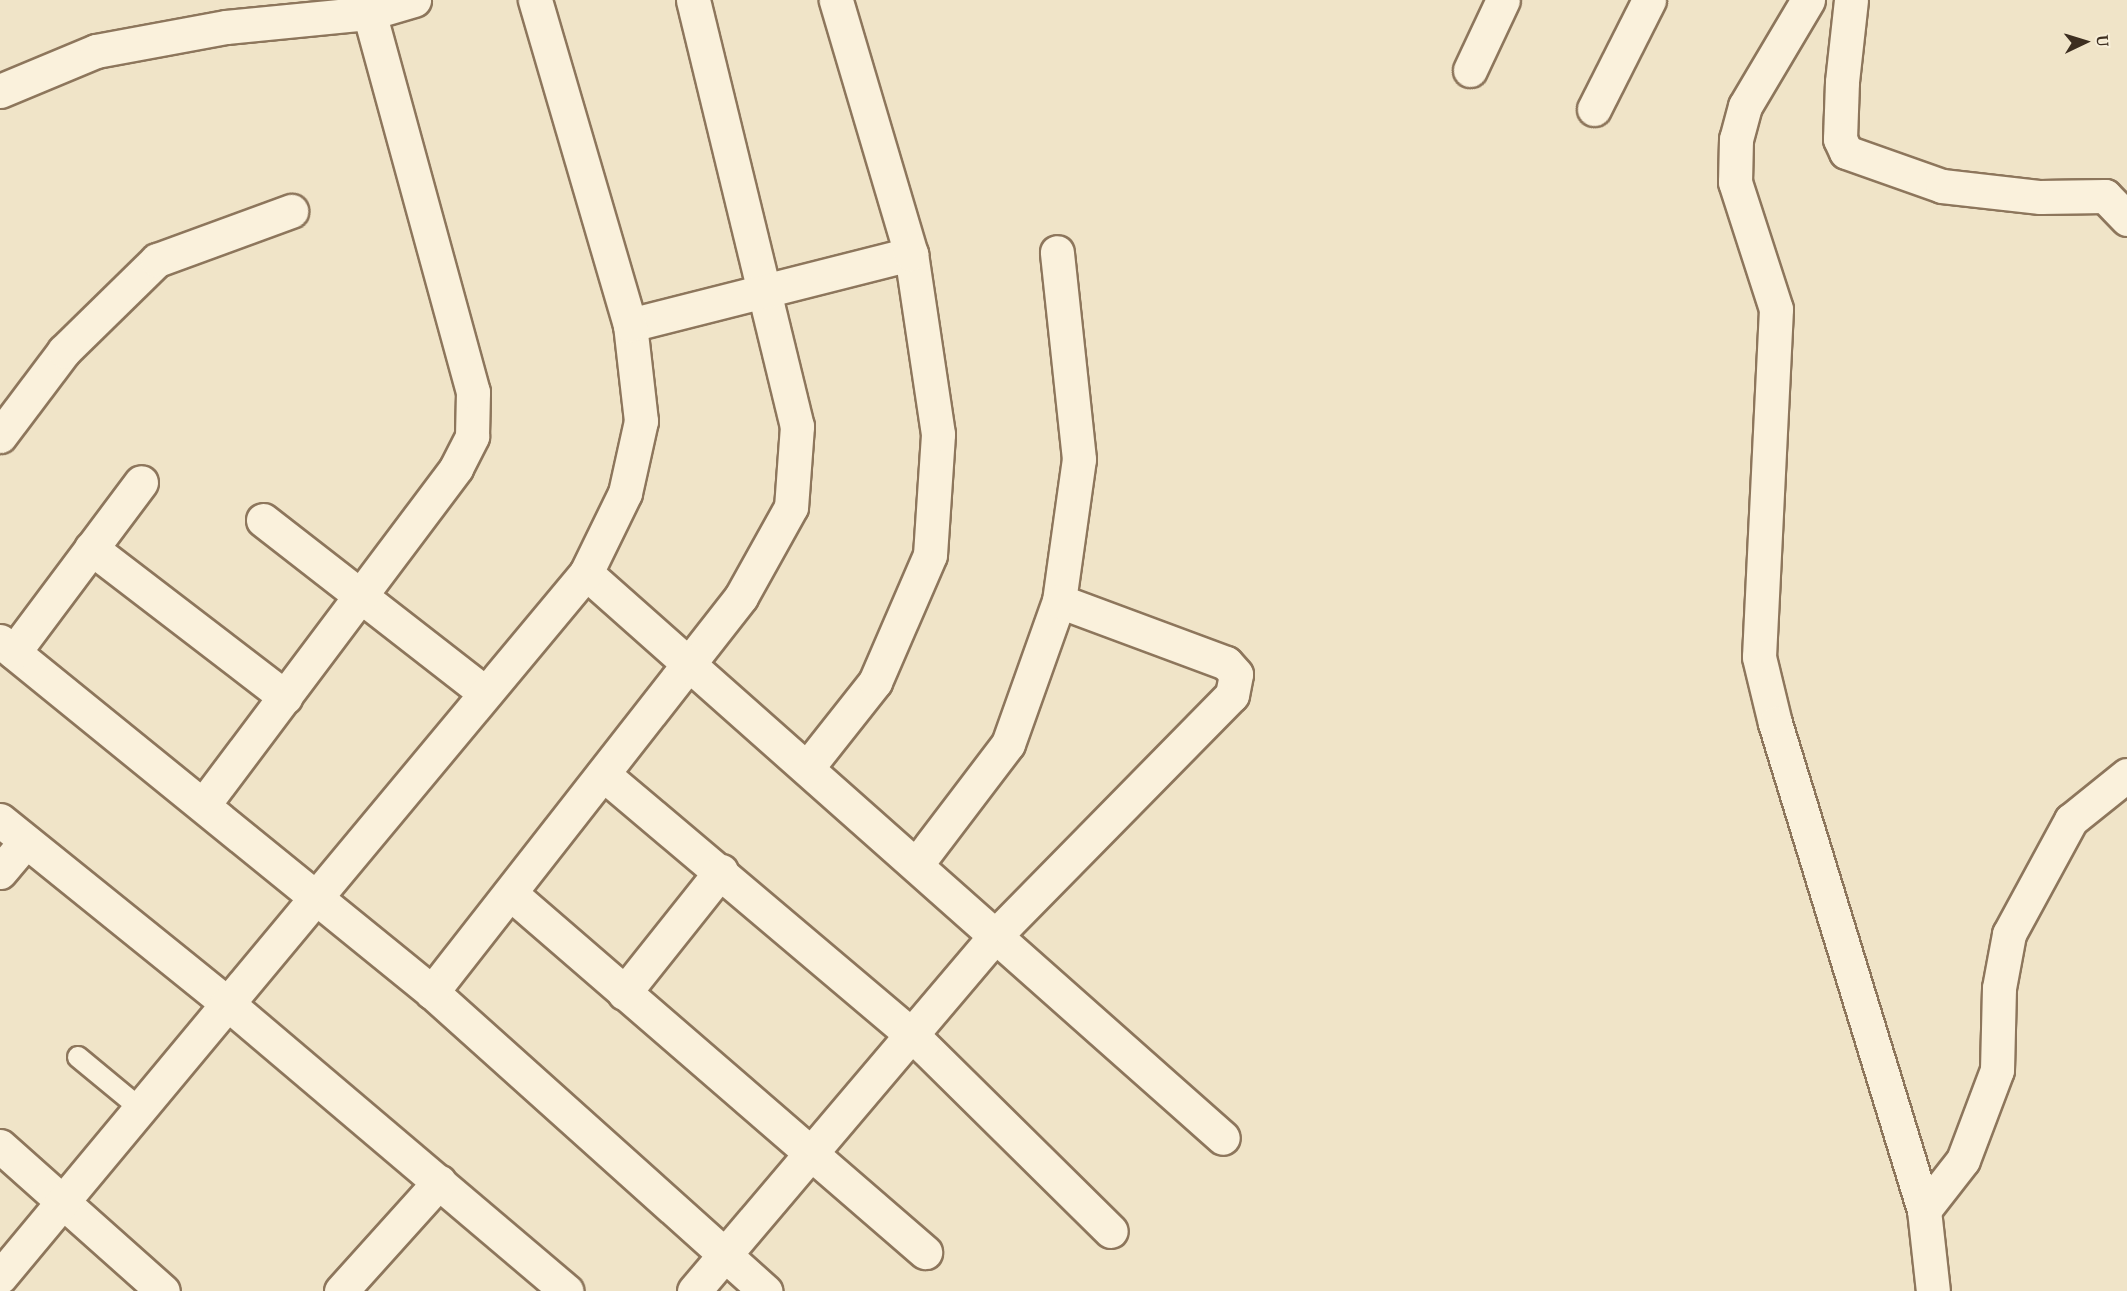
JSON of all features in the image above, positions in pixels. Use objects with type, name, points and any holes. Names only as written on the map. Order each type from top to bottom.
[{"type":"street","points":[[0,91],[96,51],[226,27],[414,0]]},
{"type":"street","points":[[0,1277],[142,1110],[227,1003],[586,573],[625,493],[641,421],[630,325],[535,0]]},
{"type":"street","points":[[432,992],[741,597],[791,507],[797,426],[768,290],[693,0]]},
{"type":"street","points":[[807,768],[875,681],[930,555],[938,434],[911,254],[836,0]]},
{"type":"street","points":[[1470,70],[1503,0]]},
{"type":"street","points":[[1594,109],[1649,0]]},
{"type":"street","points":[[1808,0],[1745,106],[1736,139],[1735,182],[1776,309],[1759,657],[1775,723],[1924,1210],[1933,1291]]},
{"type":"street","points":[[1851,0],[1842,82],[1840,139],[1846,153],[1942,186],[2040,197],[2105,195],[2127,219]]},
{"type":"street","points":[[204,804],[456,468],[472,436],[475,413],[368,6]]},
{"type":"street","points":[[0,436],[64,351],[157,260],[291,211]]},
{"type":"street","points":[[916,865],[1008,744],[1059,601],[1079,459],[1057,252]]},
{"type":"street","points":[[630,325],[911,254]]},
{"type":"street","points":[[141,482],[92,548],[7,647],[204,804],[432,992],[765,1291]]},
{"type":"street","points":[[263,520],[485,693]]},
{"type":"street","points":[[92,548],[285,697]]},
{"type":"street","points":[[586,573],[1223,1138]]},
{"type":"street","points":[[694,1291],[995,936],[1235,688],[1236,674],[1226,663],[1059,601]]},
{"type":"street","points":[[603,774],[721,871],[912,1035],[1111,1231]]},
{"type":"street","points":[[1924,1210],[1963,1160],[1997,1070],[1999,988],[2009,934],[2071,820],[2127,774]]},
{"type":"street","points":[[0,820],[227,1003],[439,1182],[545,1284]]},
{"type":"street","points":[[0,872],[26,841]]},
{"type":"street","points":[[624,993],[721,871]]},
{"type":"street","points":[[510,893],[925,1252]]},
{"type":"street","points":[[0,1146],[66,1200],[163,1291]]},
{"type":"street","points":[[341,1291],[439,1182]]},
{"type":"lane","points":[[78,1057],[142,1110]]}]
